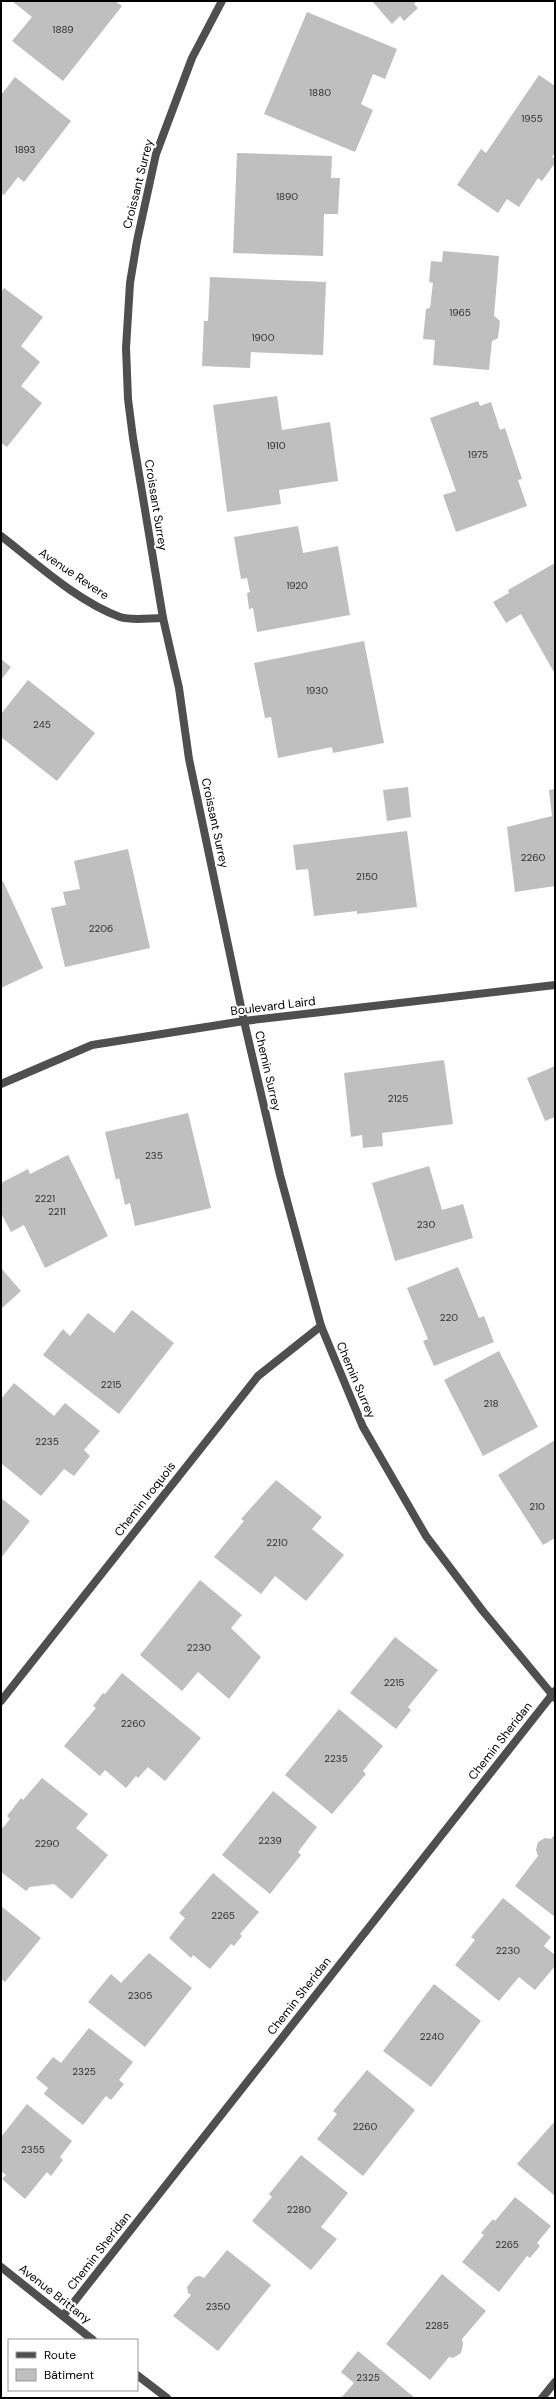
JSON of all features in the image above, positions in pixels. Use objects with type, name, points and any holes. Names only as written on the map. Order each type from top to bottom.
[{"type":"street","name":"Croissant Surrey","points":[[222,1],[192,58],[156,154],[145,199],[130,283],[126,348],[128,399],[163,618],[179,688],[189,759],[244,1021]]},
{"type":"street","name":"Avenue Revere","points":[[1,536],[66,586],[96,606],[121,618],[163,618]]},
{"type":"street","name":"Boulevard Laird","points":[[1,1084],[92,1045],[244,1021],[555,985]]},
{"type":"street","name":"Chemin Surrey","points":[[244,1021],[280,1175],[320,1326],[363,1427],[426,1536],[482,1610],[554,1694]]},
{"type":"street","name":"Chemin Iroquois","points":[[1,1701],[258,1376],[320,1326]]},
{"type":"street","name":"Chemin Sheridan","points":[[63,2316],[554,1694]]},
{"type":"street","name":"Avenue Brittany","points":[[1,2267],[93,2339]]},
{"type":"street","points":[[138,2376],[167,2398]]},
{"type":"street","points":[[542,2398],[555,2382]]},
{"type":"building","points":[[12,1],[115,1],[122,6],[63,81],[12,41],[32,17]]},
{"type":"building","points":[[372,1],[417,1],[414,4],[418,8],[404,21],[400,16],[392,24]]},
{"type":"building","points":[[307,12],[397,49],[385,79],[373,74],[361,104],[373,110],[355,152],[264,114]]},
{"type":"building","points":[[539,75],[555,86],[555,153],[552,157],[555,159],[555,163],[542,181],[538,178],[519,207],[507,199],[498,213],[457,185],[481,149],[486,153]]},
{"type":"building","points":[[15,77],[71,121],[24,182],[18,177],[4,195],[1,193],[1,95]]},
{"type":"building","points":[[237,153],[332,156],[331,178],[340,178],[338,214],[324,214],[323,256],[233,253]]},
{"type":"building","points":[[443,251],[499,256],[494,316],[500,321],[498,338],[492,341],[489,370],[433,365],[435,340],[423,339],[426,309],[430,308],[433,283],[429,282],[431,261],[442,262]]},
{"type":"building","points":[[210,277],[326,282],[323,355],[251,352],[250,368],[202,366],[204,321],[208,321]]},
{"type":"building","points":[[4,288],[43,317],[21,346],[40,362],[21,386],[42,403],[7,447],[1,443],[1,292]]},
{"type":"building","points":[[277,396],[282,430],[330,422],[338,481],[279,490],[281,504],[227,512],[213,405]]},
{"type":"building","points":[[478,401],[480,406],[491,402],[500,430],[505,428],[522,479],[518,480],[527,506],[456,532],[443,495],[456,491],[430,418]]},
{"type":"building","points":[[298,526],[303,553],[338,546],[350,615],[257,632],[253,608],[249,609],[247,593],[250,592],[247,578],[241,579],[234,537]]},
{"type":"building","points":[[555,563],[555,674],[521,614],[506,623],[493,602],[509,593],[508,590]]},
{"type":"building","points":[[364,641],[384,743],[333,753],[332,747],[278,758],[271,717],[265,718],[254,663]]},
{"type":"building","points":[[1,659],[11,667],[1,680]]},
{"type":"building","points":[[28,680],[95,733],[57,781],[1,737],[1,714]]},
{"type":"building","points":[[408,787],[411,817],[387,821],[383,790]]},
{"type":"building","points":[[555,789],[555,886],[515,892],[507,827],[552,816],[549,790]]},
{"type":"building","points":[[407,831],[417,907],[357,914],[357,911],[314,916],[308,869],[296,870],[293,845]]},
{"type":"building","points":[[128,849],[150,948],[65,967],[51,908],[66,905],[63,892],[80,889],[74,861]]},
{"type":"building","points":[[3,881],[43,968],[1,988],[1,882]]},
{"type":"building","points":[[444,1060],[453,1124],[382,1133],[383,1146],[363,1148],[362,1135],[351,1137],[344,1073]]},
{"type":"building","points":[[555,1066],[555,1117],[545,1121],[527,1078]]},
{"type":"building","points":[[188,1113],[211,1208],[135,1226],[130,1203],[125,1205],[119,1178],[116,1180],[105,1132]]},
{"type":"building","points":[[68,1155],[108,1236],[45,1268],[24,1225],[11,1232],[1,1213],[1,1183],[28,1169],[30,1174]]},
{"type":"building","points":[[429,1166],[442,1210],[463,1204],[473,1238],[395,1261],[372,1183]]},
{"type":"building","points":[[458,1267],[479,1318],[484,1316],[494,1342],[434,1366],[423,1341],[428,1339],[407,1288]]},
{"type":"building","points":[[1,1268],[21,1291],[1,1309]]},
{"type":"building","points":[[132,1310],[174,1343],[119,1414],[43,1355],[63,1329],[70,1336],[88,1313],[114,1333]]},
{"type":"building","points":[[499,1351],[538,1427],[483,1456],[444,1380]]},
{"type":"building","points":[[14,1383],[54,1416],[65,1403],[100,1431],[84,1450],[90,1456],[74,1476],[64,1469],[41,1496],[1,1463],[1,1399]]},
{"type":"building","points":[[555,1440],[555,1538],[543,1545],[498,1475]]},
{"type":"building","points":[[276,1480],[322,1517],[312,1529],[344,1555],[306,1601],[275,1576],[261,1594],[214,1557],[244,1521],[241,1519]]},
{"type":"building","points":[[1,1498],[30,1521],[1,1558]]},
{"type":"building","points":[[200,1580],[242,1615],[231,1628],[261,1657],[229,1699],[198,1672],[182,1691],[140,1655]]},
{"type":"building","points":[[395,1637],[438,1670],[408,1707],[411,1710],[396,1729],[350,1693]]},
{"type":"building","points":[[122,1673],[201,1738],[165,1781],[148,1767],[138,1778],[136,1776],[126,1788],[105,1770],[100,1776],[64,1746],[96,1708],[93,1706],[103,1693],[105,1694]]},
{"type":"building","points":[[339,1709],[383,1746],[363,1771],[366,1774],[332,1814],[285,1775]]},
{"type":"building","points":[[42,1778],[88,1814],[76,1828],[108,1855],[72,1899],[54,1884],[30,1887],[26,1891],[1,1872],[1,1830],[10,1819],[7,1816],[21,1798],[23,1800]]},
{"type":"building","points":[[273,1791],[317,1827],[298,1852],[301,1855],[270,1894],[222,1855]]},
{"type":"building","points":[[555,1834],[555,1917],[515,1886],[538,1856],[536,1850],[538,1842],[545,1838],[551,1839]]},
{"type":"building","points":[[213,1873],[259,1912],[240,1934],[242,1936],[234,1946],[231,1944],[210,1969],[193,1955],[191,1958],[169,1938],[185,1918],[179,1913]]},
{"type":"building","points":[[503,1898],[551,1937],[544,1946],[555,1955],[555,1966],[535,1990],[519,1977],[499,2001],[455,1965],[475,1940],[471,1937]]},
{"type":"building","points":[[1,1906],[41,1938],[5,1982],[1,1979]]},
{"type":"building","points":[[149,1953],[192,1988],[145,2047],[88,2002],[111,1974],[121,1983]]},
{"type":"building","points":[[434,1984],[481,2021],[431,2087],[383,2051]]},
{"type":"building","points":[[89,2028],[133,2062],[119,2080],[124,2084],[111,2100],[106,2096],[83,2125],[44,2094],[48,2088],[36,2078],[53,2057],[61,2063]]},
{"type":"building","points":[[367,2070],[415,2110],[363,2176],[317,2139],[337,2114],[333,2111]]},
{"type":"building","points":[[27,2104],[72,2141],[60,2157],[63,2160],[51,2176],[47,2172],[25,2199],[2,2179],[6,2175],[1,2171],[1,2137]]},
{"type":"building","points":[[555,2121],[555,2196],[517,2164]]},
{"type":"building","points":[[301,2155],[348,2193],[321,2227],[337,2239],[311,2270],[252,2221],[272,2197],[269,2194]]},
{"type":"building","points":[[515,2197],[551,2226],[537,2243],[540,2246],[530,2258],[527,2256],[499,2292],[462,2262],[484,2235],[481,2233],[493,2219],[495,2221]]},
{"type":"building","points":[[227,2250],[271,2285],[218,2351],[173,2316],[191,2295],[188,2293],[187,2287],[195,2277],[200,2276],[204,2278]]},
{"type":"building","points":[[442,2274],[486,2311],[462,2339],[463,2344],[461,2353],[453,2358],[449,2357],[430,2380],[386,2344]]},
{"type":"building","points":[[358,2351],[415,2398],[341,2398],[354,2383],[341,2372]]}]
